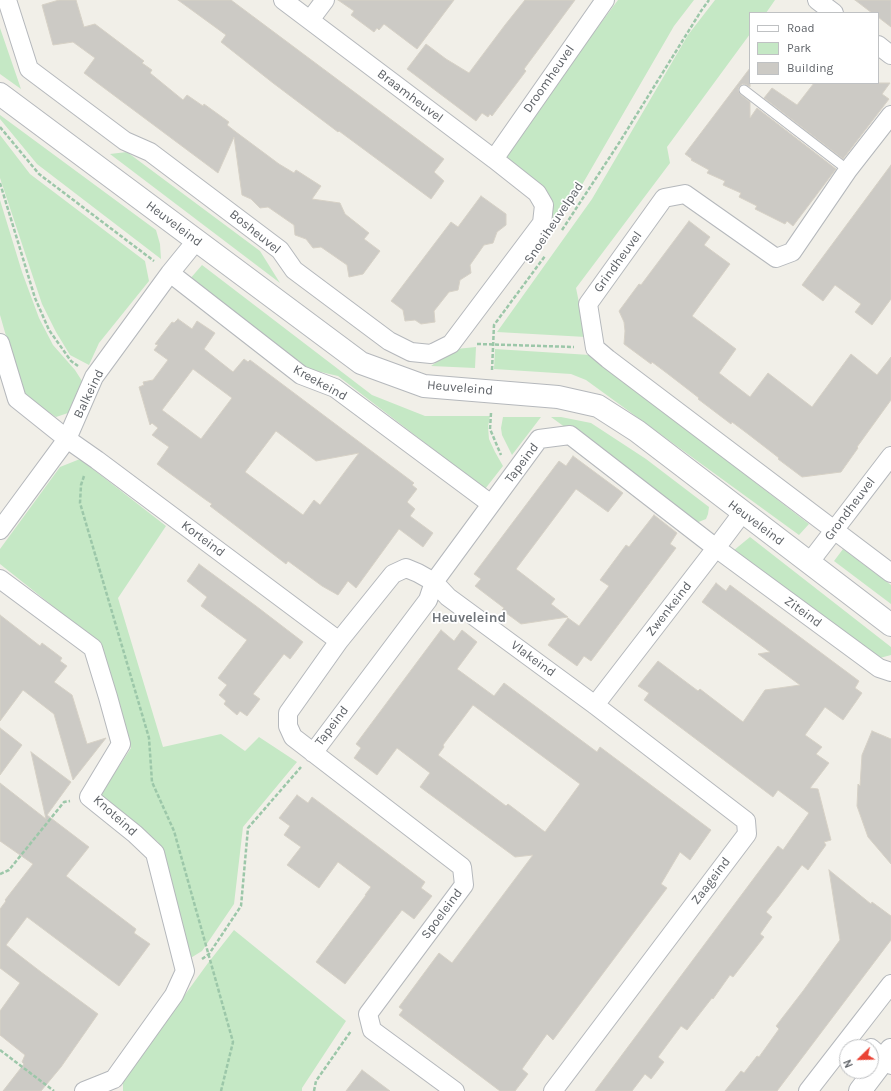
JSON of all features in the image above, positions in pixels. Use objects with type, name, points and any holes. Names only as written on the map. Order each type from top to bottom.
[{"type":"street","name":"Bosheuvel","points":[[7,0],[29,69],[125,142],[150,152],[280,250],[294,270],[390,341],[411,352],[432,354],[451,344],[542,223],[544,205],[537,193]]},
{"type":"street","name":"Braamheuvel","points":[[283,0],[494,158],[537,193]]},
{"type":"street","points":[[310,20],[325,0]]},
{"type":"street","name":"Droomheuvel","points":[[494,158],[605,0]]},
{"type":"street","points":[[816,0],[833,12]]},
{"type":"street","points":[[879,46],[891,55]]},
{"type":"street","name":"Heuveleind","points":[[0,94],[361,363],[424,386],[558,397],[598,406],[637,431],[891,625]]},
{"type":"street","name":"Grindheuvel","points":[[595,348],[588,304],[664,198],[685,194],[776,258],[792,252],[848,170],[891,115]]},
{"type":"street","name":"Balkeind","points":[[0,530],[67,439],[94,377],[196,240]]},
{"type":"street","name":"Kreekeind","points":[[170,273],[301,375],[335,388],[491,504]]},
{"type":"street","name":"Korteind","points":[[0,343],[17,399],[67,439],[339,641]]},
{"type":"street","points":[[595,348],[608,360],[891,573]]},
{"type":"street","name":"Tapeind","points":[[313,753],[428,600],[434,582],[539,439],[570,435],[716,548]]},
{"type":"street","name":"Grondheuvel","points":[[810,563],[891,456]]},
{"type":"street","name":"Zwenkeind","points":[[595,705],[743,512]]},
{"type":"street","name":"Ziteind","points":[[716,548],[879,668],[891,672]]},
{"type":"street","name":"Tapeind","points":[[293,737],[288,726],[288,713],[339,641],[393,574],[406,568],[434,582]]},
{"type":"street","name":"Knoteind","points":[[0,579],[93,648],[121,744],[90,797],[135,834],[154,853],[185,971]]},
{"type":"street","name":"Vlakeind","points":[[434,582],[448,597],[595,705]]},
{"type":"street","name":"Zaageind","points":[[553,1091],[747,834],[746,821],[595,705]]},
{"type":"street","name":"Spoeleind","points":[[293,737],[462,867],[464,885],[368,1014]]},
{"type":"street","points":[[84,1091],[115,1085],[174,995],[185,971]]},
{"type":"street","points":[[808,1091],[891,984]]},
{"type":"street","points":[[368,1014],[372,1030],[455,1091]]},
{"type":"street","points":[[853,1033],[882,1054],[860,1091]]},
{"type":"lane","points":[[744,90],[848,170]]},
{"type":"path","name":"Snoeiheuvelpad","points":[[560,233],[619,143],[709,0]]},
{"type":"path","points":[[0,127],[39,174],[170,273]]},
{"type":"path","points":[[0,183],[35,298],[49,330],[71,361],[94,377]]},
{"type":"path","name":"Snoeiheuvelpad","points":[[517,469],[500,454],[490,429],[492,344],[494,325],[548,252]]},
{"type":"path","points":[[451,344],[595,348]]},
{"type":"path","points":[[97,460],[85,474],[81,485],[80,503],[149,738],[152,782],[174,831],[233,1042],[221,1091]]},
{"type":"path","points":[[185,971],[208,954],[241,906],[248,828],[313,753]]},
{"type":"path","points":[[0,874],[9,870],[64,802],[90,797]]},
{"type":"path","points":[[314,1091],[316,1081],[353,1028],[368,1014]]},
{"type":"path","points":[[0,1050],[54,1091]]},
{"type":"green space","points":[[618,0],[694,0],[674,26],[579,190],[544,238],[550,206],[504,158],[512,142]]},
{"type":"green space","points":[[715,0],[775,0],[767,12],[749,12],[749,35],[667,147],[670,163],[576,288],[586,337],[497,332],[592,199],[688,35]]},
{"type":"green space","points":[[0,28],[21,89],[0,74]]},
{"type":"green space","points":[[0,115],[156,230],[160,244],[161,259],[37,164],[0,119]]},
{"type":"green space","points":[[0,135],[30,174],[145,261],[149,281],[99,343],[89,365],[70,355],[56,332],[42,304],[0,178]]},
{"type":"green space","points":[[127,152],[260,251],[280,283],[110,154]]},
{"type":"green space","points":[[0,200],[22,272],[39,318],[53,345],[75,370],[82,381],[68,413],[56,417],[23,395],[0,315]]},
{"type":"green space","points":[[202,265],[372,395],[425,416],[490,416],[488,427],[489,439],[503,466],[485,489],[338,376],[308,369],[189,280]]},
{"type":"green space","points":[[476,347],[475,368],[431,366],[456,349]]},
{"type":"green space","points":[[495,349],[590,355],[809,524],[799,535],[586,380],[571,374],[494,369]]},
{"type":"green space","points":[[503,417],[541,417],[512,455],[502,435],[501,428]]},
{"type":"green space","points":[[551,417],[561,417],[591,423],[646,459],[709,507],[706,519],[696,523]]},
{"type":"green space","points":[[80,459],[166,526],[118,598],[163,747],[221,734],[245,751],[259,737],[297,762],[243,827],[234,904],[202,951],[189,959],[158,842],[100,795],[131,748],[99,643],[0,564],[0,549],[60,467]]},
{"type":"green space","points":[[750,537],[891,647],[891,655],[876,659],[733,551]]},
{"type":"green space","points":[[843,549],[891,585],[891,604],[834,561]]},
{"type":"green space","points":[[234,930],[346,1021],[302,1088],[302,1091],[123,1091],[123,1080],[208,963]]},
{"type":"building","points":[[59,0],[76,0],[84,27],[95,24],[144,61],[142,63],[152,70],[150,73],[183,100],[187,95],[203,106],[204,104],[229,122],[227,125],[279,164],[294,173],[296,170],[321,186],[312,199],[340,203],[345,214],[369,233],[364,239],[380,251],[363,274],[349,277],[347,265],[321,247],[313,248],[306,239],[295,235],[294,225],[268,207],[260,208],[251,199],[242,195],[234,137],[218,173],[84,73],[95,58],[73,42],[53,45],[42,5]]},
{"type":"building","points":[[178,0],[231,0],[444,159],[434,172],[444,181],[431,199],[273,83],[221,42],[226,35]]},
{"type":"building","points":[[338,0],[454,0],[417,49],[384,24],[379,30],[377,28],[374,32],[351,15],[354,11]]},
{"type":"building","points":[[525,0],[575,0],[524,69],[526,71],[492,116],[490,114],[488,117],[482,113],[476,121],[407,69],[426,44],[446,59],[469,73]]},
{"type":"building","points":[[855,0],[891,0],[891,27],[879,18],[879,12],[871,12]]},
{"type":"building","points":[[749,69],[750,87],[742,84],[738,90],[740,94],[750,102],[750,118],[757,108],[836,169],[793,226],[787,221],[785,224],[755,209],[757,206],[739,197],[741,193],[723,185],[725,181],[707,173],[709,170],[691,160],[692,159],[685,154]]},
{"type":"building","points":[[890,83],[882,94],[889,99],[843,159],[764,98],[772,88],[797,105],[813,84]]},
{"type":"building","points":[[891,165],[891,299],[872,325],[855,312],[861,304],[835,285],[823,301],[802,285]]},
{"type":"building","points":[[481,196],[506,214],[506,225],[497,232],[493,243],[484,245],[470,265],[471,273],[460,280],[458,290],[449,292],[434,311],[435,322],[421,324],[415,320],[405,321],[403,310],[391,301],[451,222],[458,227]]},
{"type":"building","points":[[689,221],[710,237],[704,245],[730,264],[692,316],[736,349],[719,373],[750,397],[768,373],[812,407],[851,354],[877,375],[891,357],[891,400],[841,472],[802,477],[732,422],[731,424],[698,399],[699,398],[652,362],[651,364],[624,344],[624,322],[619,311],[639,284],[641,285]]},
{"type":"building","points":[[178,319],[192,329],[197,321],[215,333],[204,349],[233,372],[244,359],[248,362],[250,360],[414,483],[412,485],[417,489],[407,502],[415,509],[410,516],[433,533],[423,547],[399,529],[356,588],[348,581],[338,595],[322,586],[288,561],[286,564],[210,506],[212,504],[157,464],[169,447],[152,435],[158,428],[152,423],[150,425],[139,387],[144,385],[143,382],[153,380],[168,360],[154,350],[158,345],[155,344],[172,322],[174,323]],"holes":[[[193,369],[232,398],[201,439],[162,410]],[[276,431],[316,461],[359,453],[320,505],[314,500],[303,515],[245,472]]]},
{"type":"building","points":[[573,456],[623,493],[608,512],[576,489],[516,569],[555,599],[551,604],[568,617],[521,624],[502,610],[504,608],[475,586],[481,579],[474,574],[559,461],[566,466]]},
{"type":"building","points":[[654,515],[677,533],[670,544],[676,548],[591,661],[584,656],[577,666],[548,645],[568,618],[579,626],[609,586],[600,580],[626,545],[629,547]]},
{"type":"building","points":[[199,564],[303,642],[290,659],[284,654],[253,694],[260,699],[247,716],[240,711],[237,715],[224,704],[226,701],[219,695],[227,685],[218,678],[247,640],[201,606],[207,597],[187,581]]},
{"type":"building","points":[[716,583],[726,591],[730,585],[859,681],[855,688],[862,693],[843,720],[825,707],[805,735],[822,747],[816,754],[829,763],[810,788],[818,789],[831,840],[824,842],[826,845],[808,870],[802,865],[766,912],[772,917],[760,934],[764,937],[733,977],[730,975],[713,999],[712,998],[687,1030],[681,1026],[658,1057],[664,1062],[651,1079],[645,1074],[632,1091],[595,1091],[778,846],[783,850],[809,813],[778,790],[773,797],[644,700],[649,693],[638,686],[658,661],[698,691],[700,689],[743,722],[765,690],[800,685],[758,654],[770,652],[702,602]]},
{"type":"building","points":[[0,615],[40,646],[42,643],[62,658],[60,661],[67,666],[54,682],[72,695],[87,744],[106,738],[73,780],[54,714],[23,690],[0,721]]},
{"type":"building","points":[[441,630],[454,641],[462,630],[477,642],[457,669],[494,696],[504,683],[597,752],[600,747],[711,830],[690,860],[680,852],[661,884],[667,888],[553,1040],[547,1034],[522,1069],[528,1074],[515,1091],[500,1091],[399,1015],[403,1010],[399,1007],[439,953],[452,963],[533,855],[515,857],[420,787],[430,773],[397,748],[377,775],[354,758],[361,748],[356,744]],"holes":[[[473,705],[580,784],[545,832],[508,804],[506,806],[438,755],[444,747],[443,745]]]},
{"type":"building","points":[[0,728],[22,745],[0,775]]},
{"type":"building","points":[[872,731],[891,739],[891,864],[868,837],[857,806],[862,755]]},
{"type":"building","points":[[31,752],[71,782],[47,815],[89,847],[66,876],[136,929],[134,933],[150,944],[119,986],[27,917],[6,945],[98,1014],[61,1067],[41,1091],[3,1091],[24,1064],[22,1062],[25,1055],[0,1035],[0,1011],[20,983],[0,968],[0,909],[6,901],[5,900],[33,864],[0,841],[0,783],[46,819]]},
{"type":"building","points":[[297,795],[308,803],[312,797],[425,882],[421,888],[432,896],[414,919],[402,910],[345,984],[316,962],[371,887],[338,862],[319,888],[287,865],[301,847],[284,835],[290,826],[279,818]]},
{"type":"building","points":[[829,870],[871,904],[872,902],[891,916],[891,940],[777,1091],[725,1091],[741,1071],[744,1073],[757,1056],[759,1057],[779,1029],[776,1026],[840,940]]},
{"type":"building","points":[[362,1070],[390,1091],[346,1091]]},
{"type":"district","name":"Heuveleind","points":[[469,618]]}]
